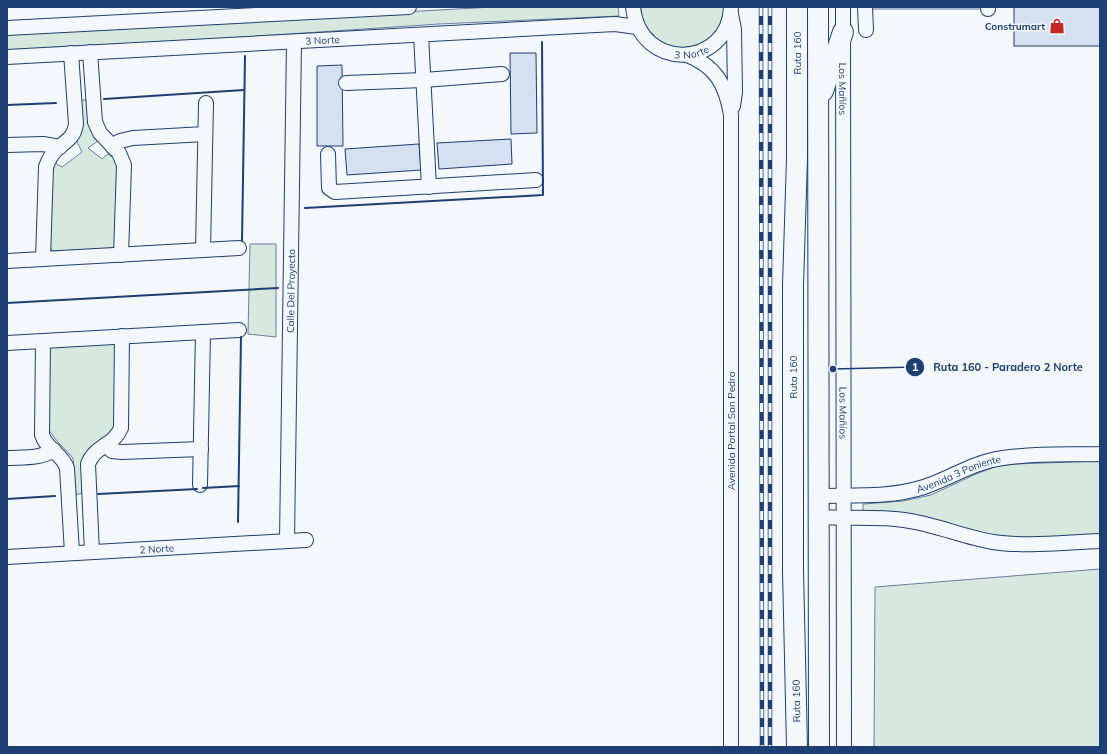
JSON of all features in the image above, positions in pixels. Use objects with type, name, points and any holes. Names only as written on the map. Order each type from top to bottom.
[{"type":"highway","name":"Ruta 160","points":[[797,7],[797,158],[793,286],[793,570],[797,747]]},
{"type":"highway","name":"Ruta 160","points":[[818,7],[819,747]]},
{"type":"highway","points":[[818,107],[843,32]]},
{"type":"highway","points":[[793,508],[806,500],[818,496]]},
{"type":"highway","points":[[793,508],[806,515],[819,517]]},
{"type":"street","points":[[7,28],[194,13],[410,7]]},
{"type":"street","name":"3 Norte","points":[[633,7],[637,26],[646,39],[658,49],[677,55],[687,55],[708,48],[723,33],[728,23],[731,10]]},
{"type":"street","name":"Los Mañíos","points":[[843,7],[844,747]]},
{"type":"street","points":[[865,7],[866,30]]},
{"type":"street","name":"Avenida Portal San Pedro","points":[[731,10],[734,29],[735,92],[731,114],[731,747]]},
{"type":"street","name":"3 Norte","points":[[7,56],[615,24],[637,26]]},
{"type":"street","points":[[421,35],[429,186]]},
{"type":"street","name":"Calle Del Proyecto","points":[[286,541],[294,42]]},
{"type":"street","points":[[90,52],[95,122],[100,133],[121,157],[124,165],[121,255]]},
{"type":"street","points":[[43,259],[45,173],[48,160],[51,155],[73,135],[76,124],[71,53]]},
{"type":"street","name":"Avenida Portal San Pedro","points":[[687,55],[705,64],[717,75],[726,92],[731,114]]},
{"type":"street","points":[[346,83],[424,80],[502,74]]},
{"type":"street","points":[[203,250],[206,103]]},
{"type":"street","points":[[112,146],[126,139],[206,134]]},
{"type":"street","points":[[7,145],[43,144],[60,147]]},
{"type":"street","points":[[328,154],[329,186],[330,190],[333,191],[536,180]]},
{"type":"street","points":[[7,262],[239,248]]},
{"type":"street","points":[[7,343],[239,330]]},
{"type":"street","points":[[200,485],[203,332]]},
{"type":"street","points":[[92,552],[88,470],[90,459],[96,450],[116,438],[121,428],[122,336]]},
{"type":"street","points":[[43,341],[42,435],[46,443],[63,458],[67,468],[72,553]]},
{"type":"street","points":[[105,445],[112,451],[122,452],[201,449]]},
{"type":"street","points":[[7,458],[39,456],[54,450]]},
{"type":"street","name":"Avenida 3 Poniente","points":[[818,496],[882,495],[913,490],[937,482],[973,466],[1003,458],[1021,456],[1100,454]]},
{"type":"street","points":[[819,517],[906,520],[980,540],[1007,544],[1100,541]]},
{"type":"street","name":"2 Norte","points":[[7,556],[306,540]]},
{"type":"shaded area","points":[[493,7],[618,7],[619,16],[439,24],[7,51],[7,34]]},
{"type":"shaded area","points":[[640,7],[725,7],[719,28],[711,37],[700,44],[680,48],[666,44],[650,33],[643,23]]},
{"type":"shaded area","points":[[869,7],[992,7],[992,9],[869,9]]},
{"type":"shaded area","points":[[80,100],[86,100],[92,131],[98,141],[88,148],[102,159],[108,154],[118,162],[115,244],[112,249],[53,251],[50,247],[52,167],[55,163],[62,167],[82,152],[76,140]]},
{"type":"shaded area","points":[[250,244],[276,244],[276,337],[248,334]]},
{"type":"shaded area","points":[[117,343],[118,389],[113,430],[107,441],[95,445],[83,457],[82,493],[76,495],[73,458],[48,429],[48,346]]},
{"type":"shaded area","points":[[1100,461],[1100,535],[1022,538],[993,535],[933,519],[863,512],[863,504],[903,501],[931,495],[997,466]]},
{"type":"shaded area","points":[[1100,569],[1100,747],[874,747],[875,587]]},
{"type":"building","name":"Construmart","points":[[1014,7],[1100,7],[1100,46],[1014,46]]},
{"type":"building","points":[[510,53],[536,53],[537,133],[511,134]]},
{"type":"building","points":[[342,65],[343,146],[317,146],[317,66]]},
{"type":"building","points":[[511,139],[512,164],[439,169],[437,143]]},
{"type":"building","points":[[419,144],[421,170],[347,175],[345,149]]},
{"type":"railway","points":[[761,7],[762,747]]},
{"type":"railway","points":[[770,7],[770,747]]},
{"type":"wall","points":[[305,208],[543,195],[542,42]]},
{"type":"wall","points":[[242,241],[245,56]]},
{"type":"wall","points":[[104,99],[244,90]]},
{"type":"wall","points":[[7,105],[56,103]]},
{"type":"wall","points":[[7,303],[278,288]]},
{"type":"wall","points":[[238,522],[241,337]]},
{"type":"wall","points":[[203,488],[239,486]]},
{"type":"wall","points":[[98,494],[197,489]]},
{"type":"wall","points":[[7,499],[55,496]]},
{"type":"place","name":"Construmart","points":[[1057,26]]},
{"type":"place","name":"Ruta 160 - Paradero 2 Norte","points":[[833,369]]}]
